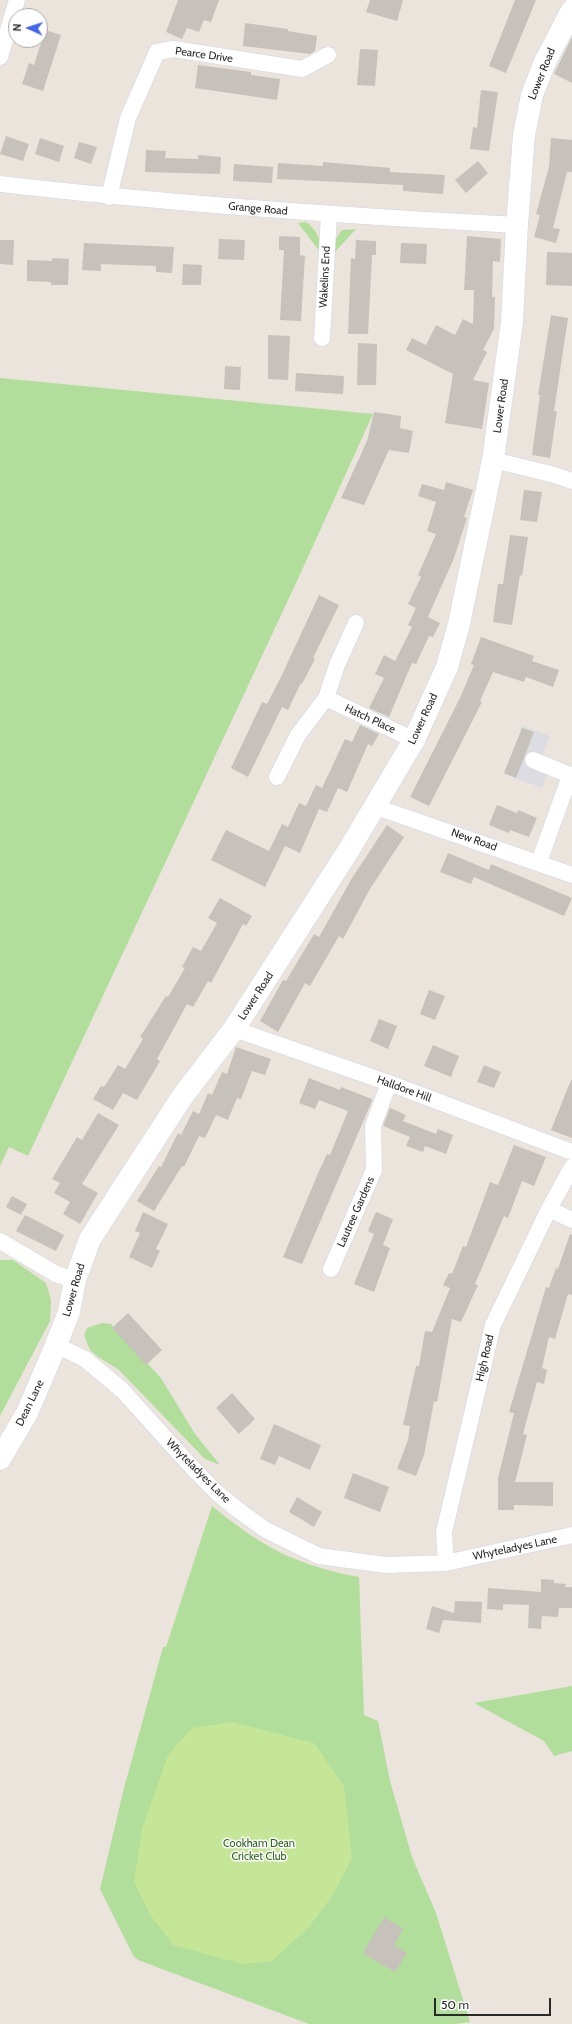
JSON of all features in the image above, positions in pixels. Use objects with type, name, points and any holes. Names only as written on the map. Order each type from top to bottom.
[{"type":"street","points":[[0,57],[17,0]]},
{"type":"street","name":"Lower Road","points":[[56,1346],[69,1312],[75,1280],[90,1239],[182,1097],[234,1029],[376,807],[414,740],[447,667],[459,624],[493,460],[512,322],[517,225],[524,135],[532,95],[544,64],[572,10]]},
{"type":"street","name":"Pearce Drive","points":[[109,197],[128,118],[157,52],[174,49],[302,69],[328,55]]},
{"type":"street","name":"Grange Road","points":[[0,184],[109,197],[329,215],[517,225]]},
{"type":"street","name":"Wakelins End","points":[[322,338],[329,215]]},
{"type":"street","points":[[493,460],[551,474],[572,481]]},
{"type":"street","points":[[277,777],[298,735],[326,698],[337,665],[356,623]]},
{"type":"street","name":"Hatch Place","points":[[326,698],[414,740]]},
{"type":"street","points":[[533,760],[571,776],[539,862]]},
{"type":"street","name":"New Road","points":[[376,807],[539,862],[572,875]]},
{"type":"street","name":"Halldore Hill","points":[[234,1029],[389,1083],[572,1152]]},
{"type":"street","name":"Lautree Gardens","points":[[331,1269],[374,1170],[373,1126],[389,1083]]},
{"type":"street","name":"High Road","points":[[446,1563],[444,1532],[493,1325],[549,1209],[572,1167]]},
{"type":"street","points":[[549,1209],[572,1220]]},
{"type":"street","points":[[0,1241],[56,1274],[75,1280]]},
{"type":"street","name":"Whyteladyes Lane","points":[[56,1346],[85,1359],[122,1390],[216,1492],[266,1530],[319,1556],[386,1566],[446,1563],[572,1535]]},
{"type":"street","name":"Dean Lane","points":[[0,1459],[27,1413],[56,1346]]},
{"type":"shaded area","points":[[522,726],[550,736],[542,757],[551,760],[542,788],[504,774]]},
{"type":"green space","points":[[306,222],[318,235],[320,252],[298,223]]},
{"type":"green space","points":[[356,229],[333,254],[333,243],[342,230]]},
{"type":"green space","points":[[0,378],[373,414],[297,581],[28,1156],[9,1147],[0,1166]]},
{"type":"green space","points":[[0,1260],[13,1260],[46,1283],[51,1300],[50,1321],[0,1416]]},
{"type":"green space","points":[[102,1323],[111,1324],[161,1378],[195,1434],[220,1465],[205,1459],[118,1369],[98,1357],[90,1350],[84,1335],[87,1328]]},
{"type":"green space","name":"Cookham Dean Cricket Club","points":[[212,1506],[247,1533],[280,1552],[316,1567],[359,1577],[364,1715],[378,1721],[390,1781],[412,1857],[436,1913],[470,2022],[455,2024],[309,2024],[138,1960],[134,1957],[100,1889],[124,1788],[163,1647],[166,1647]]},
{"type":"green space","points":[[572,1686],[572,1751],[554,1756],[544,1741],[474,1703]]},
{"type":"green space","points":[[232,1722],[314,1743],[344,1786],[352,1858],[333,1895],[309,1927],[272,1961],[243,1964],[173,1945],[151,1916],[134,1882],[142,1829],[168,1755],[192,1728]]},
{"type":"building","points":[[178,0],[219,0],[211,22],[204,20],[199,32],[187,28],[182,39],[166,32]]},
{"type":"building","points":[[370,0],[403,0],[397,21],[366,12]]},
{"type":"building","points":[[515,0],[536,0],[506,73],[489,66]]},
{"type":"building","points":[[245,23],[288,29],[288,31],[317,36],[315,51],[310,54],[243,46]]},
{"type":"building","points":[[48,31],[61,35],[43,91],[22,84],[29,63],[34,65],[39,48],[48,48]]},
{"type":"building","points":[[572,37],[572,83],[554,74]]},
{"type":"building","points":[[360,49],[378,50],[375,86],[357,85]]},
{"type":"building","points":[[198,65],[251,72],[251,75],[280,79],[277,100],[195,88]]},
{"type":"building","points":[[481,90],[498,92],[489,151],[470,149],[473,127],[477,128]]},
{"type":"building","points":[[6,136],[29,144],[23,161],[0,154]]},
{"type":"building","points":[[40,138],[64,146],[59,162],[35,154]]},
{"type":"building","points":[[551,138],[572,140],[572,172],[567,172],[553,228],[560,229],[556,243],[534,237],[540,215],[536,214],[549,167]]},
{"type":"building","points":[[79,142],[97,147],[91,164],[74,158]]},
{"type":"building","points":[[146,150],[166,151],[165,158],[198,159],[198,155],[221,157],[220,174],[145,172]]},
{"type":"building","points":[[478,161],[488,173],[466,193],[455,180]]},
{"type":"building","points":[[323,162],[390,168],[390,172],[445,175],[443,194],[403,191],[403,185],[277,179],[278,163],[323,166]]},
{"type":"building","points":[[234,164],[273,167],[272,183],[233,181]]},
{"type":"building","points":[[279,236],[300,237],[300,255],[305,256],[301,321],[280,320],[284,250],[279,250]]},
{"type":"building","points":[[467,236],[501,239],[500,262],[493,261],[492,297],[495,297],[494,329],[483,350],[487,352],[473,380],[489,383],[482,429],[445,423],[453,374],[406,350],[412,338],[426,345],[436,325],[455,335],[463,319],[473,324],[474,290],[464,290]]},
{"type":"building","points":[[219,239],[245,240],[244,260],[218,259]]},
{"type":"building","points":[[0,240],[14,240],[13,265],[0,264]]},
{"type":"building","points":[[356,240],[376,241],[376,255],[372,255],[368,334],[348,334],[351,258],[355,259]]},
{"type":"building","points":[[84,243],[174,247],[172,273],[156,272],[156,266],[101,264],[101,271],[82,270]]},
{"type":"building","points":[[401,243],[427,244],[426,264],[400,263]]},
{"type":"building","points":[[547,252],[572,253],[572,286],[546,285]]},
{"type":"building","points":[[52,258],[69,259],[68,285],[51,285],[51,282],[27,281],[27,260],[52,261]]},
{"type":"building","points":[[183,264],[202,265],[201,285],[182,285]]},
{"type":"building","points":[[551,315],[568,318],[554,411],[557,411],[550,458],[532,455],[540,395],[538,395]]},
{"type":"building","points":[[268,335],[290,336],[288,380],[268,379]]},
{"type":"building","points":[[358,343],[377,344],[376,385],[357,385]]},
{"type":"building","points":[[225,366],[241,367],[240,390],[224,389]]},
{"type":"building","points":[[296,373],[344,376],[343,394],[295,391]]},
{"type":"building","points":[[374,412],[401,416],[400,428],[413,431],[409,453],[389,450],[364,505],[341,498],[367,441]]},
{"type":"building","points":[[446,482],[473,490],[464,517],[467,518],[454,558],[428,617],[440,623],[433,637],[429,636],[416,664],[412,663],[389,717],[369,708],[384,678],[375,674],[384,655],[395,661],[412,627],[408,625],[416,608],[408,604],[421,577],[418,575],[436,534],[427,531],[436,502],[418,496],[422,484],[444,490]]},
{"type":"building","points":[[524,490],[542,492],[537,522],[520,520]]},
{"type":"building","points":[[510,535],[528,537],[512,625],[493,622],[498,584],[503,584]]},
{"type":"building","points":[[319,595],[339,605],[302,684],[301,683],[288,710],[282,707],[248,777],[231,768],[262,702],[267,704],[281,677]]},
{"type":"building","points":[[481,637],[534,656],[532,661],[559,670],[553,687],[526,677],[524,682],[493,672],[480,701],[482,702],[429,806],[410,797],[460,698],[474,665],[471,664]]},
{"type":"building","points":[[360,725],[379,734],[372,746],[368,744],[347,792],[338,788],[327,812],[319,809],[300,853],[285,846],[265,887],[211,860],[226,830],[269,851],[282,824],[288,827],[299,803],[306,806],[316,785],[322,788],[345,739],[352,742]]},
{"type":"building","points":[[522,728],[534,732],[516,778],[504,773]]},
{"type":"building","points":[[497,805],[517,813],[518,810],[537,818],[529,837],[510,830],[509,833],[489,825]]},
{"type":"building","points":[[387,825],[404,837],[370,889],[343,939],[339,936],[310,986],[305,983],[278,1032],[260,1021],[283,980],[286,981],[314,934],[319,937],[352,878]]},
{"type":"building","points":[[448,853],[489,870],[491,864],[572,898],[564,916],[474,877],[471,884],[440,872]]},
{"type":"building","points":[[220,898],[252,916],[246,926],[243,924],[211,983],[208,981],[193,1007],[187,1004],[157,1059],[160,1061],[137,1100],[123,1093],[113,1110],[93,1099],[101,1086],[104,1087],[118,1065],[125,1069],[143,1039],[140,1037],[166,996],[168,997],[185,968],[182,967],[193,947],[201,951],[217,923],[208,918]]},
{"type":"building","points":[[429,990],[445,996],[435,1020],[420,1014]]},
{"type":"building","points":[[379,1019],[397,1026],[388,1049],[370,1041]]},
{"type":"building","points":[[433,1045],[459,1056],[451,1077],[424,1066]]},
{"type":"building","points":[[236,1047],[271,1059],[265,1075],[252,1071],[241,1099],[237,1098],[228,1120],[216,1115],[205,1138],[199,1136],[184,1167],[182,1166],[154,1211],[137,1201],[159,1166],[161,1167],[178,1133],[181,1135],[193,1111],[199,1114],[208,1093],[212,1095],[222,1072],[227,1074]]},
{"type":"building","points":[[484,1065],[501,1072],[494,1088],[477,1082]]},
{"type":"building","points":[[309,1078],[340,1090],[341,1087],[372,1099],[372,1101],[302,1264],[283,1257],[319,1171],[327,1154],[330,1155],[348,1111],[319,1100],[315,1109],[299,1103]]},
{"type":"building","points":[[572,1080],[572,1138],[551,1130]]},
{"type":"building","points":[[390,1108],[406,1115],[403,1121],[436,1134],[438,1129],[453,1135],[446,1154],[425,1146],[423,1152],[406,1146],[410,1137],[383,1126]]},
{"type":"building","points":[[98,1113],[119,1125],[82,1184],[98,1193],[80,1224],[63,1214],[70,1202],[54,1193],[60,1183],[52,1179],[77,1137],[82,1140]]},
{"type":"building","points":[[514,1145],[546,1157],[534,1186],[522,1181],[508,1218],[504,1216],[475,1284],[478,1285],[461,1322],[452,1319],[437,1402],[434,1401],[424,1455],[416,1476],[397,1469],[408,1440],[410,1426],[403,1425],[416,1366],[419,1366],[425,1331],[432,1332],[450,1288],[443,1285],[449,1273],[452,1274],[463,1246],[466,1247],[490,1182],[498,1185]]},
{"type":"building","points":[[12,1196],[27,1204],[21,1215],[6,1207]]},
{"type":"building","points":[[143,1212],[168,1224],[156,1249],[160,1251],[152,1268],[129,1257],[140,1233],[135,1231]]},
{"type":"building","points":[[376,1212],[393,1219],[383,1245],[390,1248],[374,1292],[354,1284],[374,1234],[368,1231]]},
{"type":"building","points":[[25,1215],[64,1235],[56,1251],[16,1231]]},
{"type":"building","points":[[570,1234],[572,1235],[572,1295],[568,1294],[555,1339],[549,1337],[542,1368],[547,1370],[544,1384],[537,1382],[523,1434],[527,1435],[515,1482],[553,1482],[553,1506],[514,1505],[514,1510],[498,1510],[498,1478],[514,1413],[509,1412],[546,1287],[549,1288],[556,1268],[558,1269]]},
{"type":"building","points":[[128,1313],[162,1350],[146,1365],[112,1328]]},
{"type":"building","points":[[232,1393],[255,1419],[239,1434],[216,1408]]},
{"type":"building","points":[[274,1424],[321,1445],[310,1470],[279,1456],[275,1465],[260,1459]]},
{"type":"building","points":[[353,1473],[389,1487],[380,1512],[344,1498]]},
{"type":"building","points":[[297,1497],[322,1512],[314,1527],[289,1512]]},
{"type":"building","points":[[541,1579],[554,1580],[554,1583],[566,1584],[565,1587],[572,1587],[572,1608],[559,1608],[558,1617],[542,1616],[541,1629],[528,1628],[529,1605],[503,1604],[503,1610],[487,1609],[488,1588],[541,1592]]},
{"type":"building","points":[[455,1601],[482,1602],[481,1623],[443,1620],[439,1633],[426,1629],[432,1606],[454,1613]]},
{"type":"building","points":[[384,1917],[403,1929],[394,1945],[407,1953],[395,1972],[363,1953]]}]
